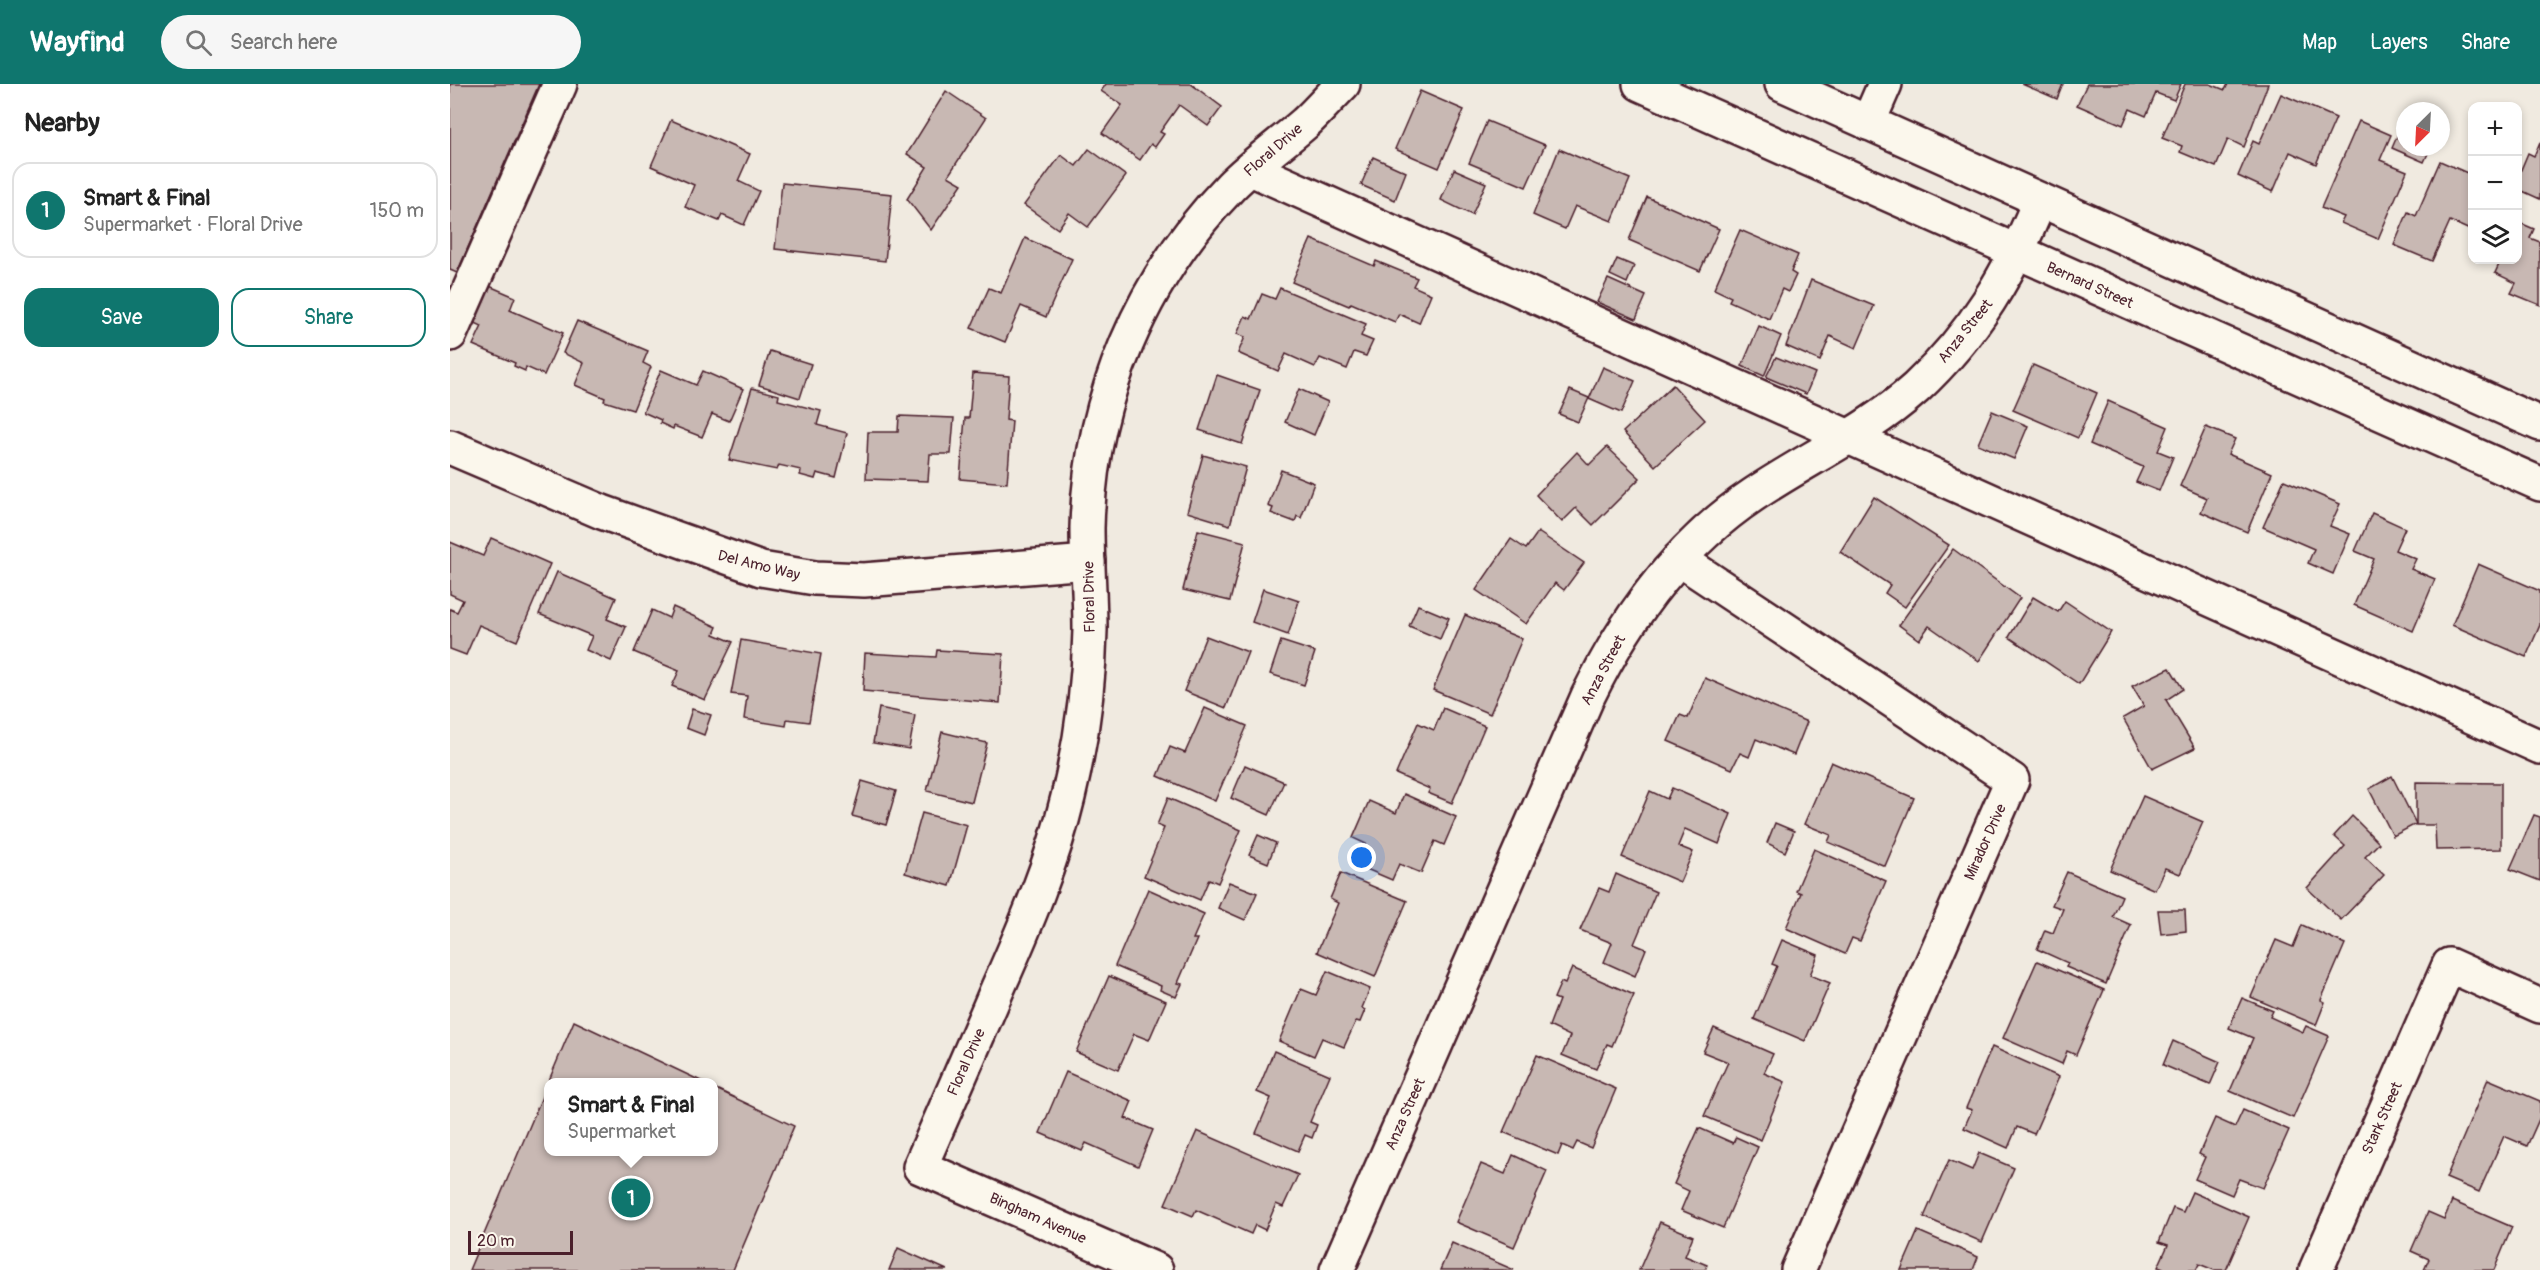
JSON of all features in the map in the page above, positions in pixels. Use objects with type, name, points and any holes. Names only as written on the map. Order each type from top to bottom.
[{"type":"street","points":[[450,334],[560,84]]},
{"type":"street","name":"Floral Drive","points":[[920,1167],[1032,910],[1068,797],[1083,715],[1090,631],[1088,527],[1092,468],[1105,402],[1128,338],[1159,277],[1194,228],[1233,184],[1307,121],[1343,84]]},
{"type":"street","name":"Bernard Street","points":[[1640,84],[2540,484]]},
{"type":"street","points":[[1782,84],[2540,424]]},
{"type":"street","points":[[1868,123],[1885,84]]},
{"type":"street","points":[[1251,169],[2540,747]]},
{"type":"street","name":"Anza Street","points":[[1336,1270],[1588,696],[1605,661],[1641,604],[1700,538],[1752,495],[1850,437],[1916,387],[1965,335],[2004,280],[2040,200]]},
{"type":"street","name":"Del Amo Way","points":[[450,447],[602,513],[719,556],[772,571],[815,578],[864,580],[1088,562]]},
{"type":"street","name":"Mirador Drive","points":[[1679,559],[2012,780],[1798,1270]]},
{"type":"street","name":"Stark Street","points":[[2316,1270],[2449,965],[2540,1006]]},
{"type":"street","name":"Bingham Avenue","points":[[920,1167],[1156,1270]]},
{"type":"building","points":[[450,84],[539,84],[457,273],[450,270]]},
{"type":"building","points":[[1106,84],[1191,84],[1222,107],[1208,126],[1179,105],[1160,132],[1164,134],[1155,147],[1151,144],[1140,160],[1102,133],[1122,105],[1101,91]]},
{"type":"building","points":[[2022,84],[2063,84],[2057,99]]},
{"type":"building","points":[[2087,84],[2181,84],[2174,100],[2156,93],[2146,116],[2130,109],[2123,125],[2077,105]]},
{"type":"building","points":[[2185,84],[2210,84],[2225,90],[2228,84],[2268,84],[2244,147],[2228,139],[2216,167],[2180,152],[2182,146],[2162,138]]},
{"type":"building","points":[[946,91],[986,118],[948,176],[962,184],[931,230],[907,199],[927,167],[907,154]]},
{"type":"building","points":[[1420,91],[1464,110],[1439,168],[1395,149]]},
{"type":"building","points":[[2281,94],[2336,118],[2316,164],[2290,152],[2273,192],[2238,176],[2253,141],[2259,144]]},
{"type":"building","points":[[671,120],[750,154],[738,181],[759,191],[744,225],[722,215],[719,221],[685,207],[694,185],[651,166]]},
{"type":"building","points":[[1487,121],[1545,145],[1526,187],[1469,163]]},
{"type":"building","points":[[2359,121],[2391,135],[2380,160],[2407,171],[2378,239],[2341,223],[2344,217],[2321,208]]},
{"type":"building","points":[[2540,142],[2540,199],[2522,191],[2522,167],[2528,153],[2534,156]]},
{"type":"building","points":[[1089,149],[1126,176],[1088,227],[1069,213],[1058,229],[1024,205],[1061,155],[1076,166]]},
{"type":"building","points":[[1559,149],[1630,179],[1612,221],[1575,206],[1565,229],[1533,215]]},
{"type":"building","points":[[2410,156],[2427,156],[2424,162]]},
{"type":"building","points":[[1373,157],[1406,172],[1395,200],[1361,185]]},
{"type":"building","points":[[2440,161],[2468,173],[2468,229],[2450,221],[2432,261],[2394,245],[2408,212],[2416,216]]},
{"type":"building","points":[[1454,169],[1486,183],[1472,215],[1441,200]]},
{"type":"building","points":[[782,183],[892,194],[885,261],[775,249]]},
{"type":"building","points":[[1647,197],[1719,229],[1700,271],[1629,240]]},
{"type":"building","points":[[2522,224],[2534,229],[2530,238],[2540,242],[2540,305],[2511,293],[2516,283],[2495,273],[2499,264],[2522,264]]},
{"type":"building","points":[[1740,230],[1798,255],[1791,272],[1796,275],[1788,292],[1782,289],[1769,319],[1729,301],[1731,297],[1714,289]]},
{"type":"building","points":[[1025,238],[1072,259],[1046,317],[1021,306],[1005,342],[971,328],[989,288],[1001,293]]},
{"type":"building","points":[[1311,239],[1374,266],[1376,261],[1417,278],[1413,286],[1431,294],[1419,323],[1399,314],[1395,322],[1292,282]]},
{"type":"building","points":[[1617,259],[1634,266],[1627,283],[1610,275]]},
{"type":"building","points":[[1608,279],[1646,296],[1636,319],[1597,302]]},
{"type":"building","points":[[1811,280],[1874,306],[1856,348],[1830,336],[1820,361],[1786,346]]},
{"type":"building","points":[[487,285],[515,297],[510,310],[563,333],[544,375],[526,367],[525,371],[514,366],[515,363],[473,345],[482,326],[471,321]]},
{"type":"building","points":[[1280,288],[1366,324],[1361,336],[1373,341],[1366,356],[1354,352],[1347,369],[1320,358],[1315,367],[1286,354],[1278,371],[1238,353],[1245,337],[1237,334],[1245,316],[1251,319],[1262,294],[1275,299]]},
{"type":"building","points":[[577,321],[648,351],[643,363],[651,367],[633,410],[604,401],[605,398],[575,385],[584,363],[563,353]]},
{"type":"building","points":[[1759,326],[1781,336],[1764,376],[1742,366]]},
{"type":"building","points":[[770,351],[811,364],[800,398],[759,385]]},
{"type":"building","points":[[1776,357],[1815,373],[1806,394],[1766,377]]},
{"type":"building","points":[[2033,365],[2097,393],[2078,438],[2013,410]]},
{"type":"building","points":[[1603,367],[1635,381],[1621,413],[1589,399]]},
{"type":"building","points":[[661,370],[696,385],[703,371],[743,389],[729,421],[712,414],[702,437],[674,426],[673,429],[660,423],[661,420],[643,412]]},
{"type":"building","points":[[973,373],[1009,376],[1006,420],[1012,421],[1007,483],[960,479],[965,418],[969,418]]},
{"type":"building","points":[[1217,375],[1260,390],[1242,444],[1199,430]]},
{"type":"building","points":[[1673,385],[1705,420],[1655,466],[1623,432]]},
{"type":"building","points":[[752,388],[779,395],[778,400],[821,411],[817,425],[847,433],[836,478],[817,473],[815,479],[800,475],[801,470],[779,465],[777,470],[729,460]]},
{"type":"building","points":[[1299,389],[1328,402],[1314,435],[1285,422]]},
{"type":"building","points":[[1570,390],[1589,398],[1578,422],[1559,414]]},
{"type":"building","points":[[2108,401],[2168,427],[2158,451],[2173,457],[2159,491],[2136,482],[2143,467],[2090,444]]},
{"type":"building","points":[[1992,411],[2028,426],[2014,459],[1978,444]]},
{"type":"building","points":[[899,416],[954,418],[951,454],[930,454],[928,481],[866,479],[868,432],[898,432]]},
{"type":"building","points":[[2206,427],[2235,439],[2228,454],[2272,473],[2247,532],[2201,512],[2207,498],[2180,486]]},
{"type":"building","points":[[1607,447],[1640,478],[1593,525],[1576,508],[1562,522],[1536,495],[1577,452],[1589,465]]},
{"type":"building","points":[[1203,455],[1246,467],[1230,525],[1187,512]]},
{"type":"building","points":[[1281,470],[1314,483],[1301,518],[1297,516],[1295,522],[1271,513],[1273,508],[1268,506]]},
{"type":"building","points":[[2284,480],[2340,504],[2330,526],[2350,534],[2333,574],[2308,563],[2314,549],[2263,527]]},
{"type":"building","points":[[1874,497],[1949,545],[1905,607],[1885,593],[1890,585],[1840,552]]},
{"type":"building","points":[[2372,513],[2405,528],[2395,550],[2416,559],[2411,569],[2435,579],[2413,631],[2354,605],[2374,559],[2355,551]]},
{"type":"building","points":[[1198,530],[1245,542],[1230,601],[1183,590]]},
{"type":"building","points":[[1538,532],[1584,563],[1564,590],[1555,583],[1526,624],[1476,590],[1511,539],[1526,549]]},
{"type":"building","points":[[491,538],[550,564],[517,641],[479,625],[466,655],[450,649],[450,609],[457,612],[463,600],[450,594],[450,542],[483,556]]},
{"type":"building","points":[[1953,549],[2020,598],[1979,661],[1929,626],[1919,640],[1899,625]]},
{"type":"building","points":[[2478,564],[2540,591],[2540,625],[2526,657],[2452,625]]},
{"type":"building","points":[[557,572],[616,598],[607,619],[626,627],[611,661],[586,650],[592,636],[539,614]]},
{"type":"building","points":[[1263,589],[1299,601],[1288,635],[1252,622]]},
{"type":"building","points":[[2033,597],[2058,612],[2065,601],[2111,632],[2079,684],[2009,637]]},
{"type":"building","points":[[1418,605],[1449,618],[1440,639],[1409,626]]},
{"type":"building","points":[[673,607],[717,627],[714,634],[733,642],[705,700],[672,686],[679,671],[634,652],[652,610],[669,618]]},
{"type":"building","points":[[1465,615],[1522,639],[1490,714],[1433,690]]},
{"type":"building","points":[[1206,636],[1248,652],[1226,708],[1184,691]]},
{"type":"building","points":[[741,640],[821,654],[809,722],[787,719],[786,726],[744,719],[747,696],[731,694]]},
{"type":"building","points":[[1281,641],[1315,652],[1304,685],[1270,674]]},
{"type":"building","points":[[937,650],[1003,654],[1000,703],[863,691],[865,653],[936,657]]},
{"type":"building","points":[[2170,668],[2183,689],[2166,700],[2195,748],[2152,769],[2123,718],[2144,706],[2132,686]]},
{"type":"building","points":[[1705,678],[1807,722],[1794,755],[1756,739],[1749,757],[1740,753],[1732,769],[1668,741],[1680,715],[1688,718]]},
{"type":"building","points":[[879,708],[915,715],[909,749],[873,743]]},
{"type":"building","points":[[1205,708],[1247,726],[1215,801],[1158,776],[1170,747],[1185,753]]},
{"type":"building","points":[[1443,708],[1485,726],[1452,803],[1428,793],[1430,789],[1396,774],[1418,723],[1434,730]]},
{"type":"building","points":[[692,709],[711,715],[704,735],[686,728]]},
{"type":"building","points":[[942,732],[987,743],[972,802],[927,791]]},
{"type":"building","points":[[1831,762],[1914,798],[1885,866],[1828,842],[1831,835],[1804,824]]},
{"type":"building","points":[[1245,765],[1284,782],[1269,815],[1231,798]]},
{"type":"building","points":[[2392,776],[2416,824],[2393,836],[2369,789]]},
{"type":"building","points":[[862,781],[896,791],[886,825],[852,816]]},
{"type":"building","points":[[2416,782],[2501,783],[2501,849],[2436,850],[2435,825],[2416,825]]},
{"type":"building","points":[[1672,788],[1731,814],[1719,844],[1685,829],[1678,846],[1693,852],[1680,882],[1622,857],[1650,791],[1667,799]]},
{"type":"building","points":[[1404,794],[1456,817],[1444,845],[1435,841],[1421,873],[1399,864],[1392,880],[1357,865],[1366,844],[1353,838],[1369,801],[1396,813]]},
{"type":"building","points":[[2143,796],[2203,822],[2180,874],[2165,868],[2155,890],[2110,870]]},
{"type":"building","points":[[1168,798],[1241,830],[1218,883],[1209,879],[1200,900],[1144,876],[1164,828],[1157,825]]},
{"type":"building","points":[[922,813],[967,825],[950,886],[905,873]]},
{"type":"building","points":[[2534,815],[2540,817],[2540,881],[2510,869]]},
{"type":"building","points":[[2352,816],[2379,843],[2365,857],[2384,875],[2341,920],[2307,888],[2345,846],[2334,836]]},
{"type":"building","points":[[1775,823],[1794,831],[1785,852],[1767,843]]},
{"type":"building","points":[[1258,835],[1276,843],[1268,863],[1249,855]]},
{"type":"building","points":[[1814,849],[1886,881],[1860,941],[1852,938],[1845,954],[1786,928],[1801,893],[1796,891]]},
{"type":"building","points":[[2067,872],[2122,896],[2113,917],[2131,925],[2106,984],[2066,967],[2068,963],[2037,949],[2045,930],[2053,933],[2063,909],[2052,905]]},
{"type":"building","points":[[1341,873],[1407,901],[1375,977],[1317,952],[1338,903],[1330,899]]},
{"type":"building","points":[[1616,874],[1656,892],[1634,944],[1646,949],[1635,976],[1604,962],[1612,943],[1580,930],[1599,888],[1609,892]]},
{"type":"building","points":[[1229,882],[1257,893],[1245,920],[1218,908]]},
{"type":"building","points":[[1148,889],[1204,914],[1193,939],[1197,939],[1178,983],[1182,984],[1176,997],[1160,990],[1161,986],[1115,966]]},
{"type":"building","points":[[2158,910],[2185,910],[2186,931],[2161,934]]},
{"type":"building","points":[[2302,925],[2345,944],[2321,1000],[2325,1002],[2316,1025],[2251,997],[2276,940],[2293,947]]},
{"type":"building","points":[[1782,940],[1818,955],[1810,975],[1830,983],[1805,1041],[1754,1019],[1777,966],[1772,964]]},
{"type":"building","points":[[2037,961],[2104,990],[2076,1055],[2067,1051],[2062,1064],[2003,1038]]},
{"type":"building","points":[[1572,968],[1634,995],[1612,1046],[1607,1044],[1596,1069],[1562,1055],[1570,1036],[1549,1026],[1559,1000],[1554,998],[1561,982],[1565,984]]},
{"type":"building","points":[[1327,971],[1370,989],[1362,1008],[1365,1010],[1360,1022],[1356,1021],[1344,1047],[1322,1038],[1314,1056],[1279,1041],[1301,989],[1316,995]]},
{"type":"building","points":[[1109,976],[1166,1001],[1149,1040],[1134,1034],[1118,1070],[1076,1052]]},
{"type":"building","points":[[2242,998],[2273,1011],[2270,1017],[2303,1032],[2306,1026],[2329,1036],[2293,1118],[2230,1091],[2253,1038],[2229,1028]]},
{"type":"building","points":[[574,1021],[695,1078],[550,1078]]},
{"type":"building","points":[[1714,1028],[1773,1054],[1764,1073],[1785,1082],[1761,1140],[1704,1116],[1728,1062],[1703,1052]]},
{"type":"building","points":[[2173,1041],[2220,1062],[2210,1085],[2163,1065]]},
{"type":"building","points":[[1992,1047],[2059,1077],[2034,1134],[2017,1127],[2008,1148],[1964,1128],[1972,1110],[1966,1108]]},
{"type":"building","points":[[1274,1051],[1330,1075],[1310,1122],[1317,1125],[1312,1138],[1305,1135],[1298,1151],[1256,1133],[1271,1098],[1257,1092]]},
{"type":"building","points":[[1537,1055],[1616,1089],[1591,1148],[1577,1142],[1573,1150],[1562,1145],[1558,1155],[1503,1132]]},
{"type":"building","points":[[1066,1072],[1132,1101],[1125,1118],[1153,1130],[1138,1166],[1086,1143],[1082,1151],[1040,1133]]},
{"type":"building","points":[[2488,1079],[2540,1101],[2540,1117],[2527,1146],[2504,1136],[2479,1192],[2446,1178]]},
{"type":"building","points":[[718,1090],[794,1126],[733,1270],[469,1270],[544,1092],[544,1156],[718,1156]]},
{"type":"building","points":[[2243,1110],[2289,1130],[2263,1188],[2239,1179],[2232,1195],[2195,1179],[2205,1157],[2199,1154],[2215,1118],[2235,1127]]},
{"type":"building","points":[[1699,1128],[1733,1143],[1736,1137],[1758,1147],[1723,1228],[1681,1210],[1689,1191],[1674,1184]]},
{"type":"building","points":[[1197,1131],[1298,1175],[1283,1207],[1276,1204],[1265,1230],[1255,1225],[1251,1234],[1196,1210],[1193,1216],[1165,1204]]},
{"type":"building","points":[[1979,1153],[2014,1168],[1982,1242],[1924,1217],[1949,1160],[1972,1170]]},
{"type":"building","points":[[1513,1155],[1547,1171],[1514,1247],[1456,1222],[1481,1164],[1505,1174]]},
{"type":"building","points":[[2192,1192],[2249,1217],[2226,1270],[2214,1270],[2199,1264],[2196,1270],[2166,1270],[2158,1267],[2168,1245],[2159,1242],[2173,1208],[2183,1212]]},
{"type":"building","points":[[2452,1201],[2512,1227],[2494,1270],[2424,1270],[2429,1259],[2411,1251],[2428,1212],[2444,1219]]},
{"type":"building","points":[[1660,1222],[1693,1236],[1685,1256],[1707,1265],[1705,1270],[1639,1270]]},
{"type":"building","points":[[1918,1231],[1978,1257],[1973,1270],[1901,1270]]},
{"type":"building","points":[[1452,1243],[1514,1270],[1440,1270]]},
{"type":"building","points":[[898,1248],[947,1270],[889,1270]]},
{"type":"place","name":"Smart & Final","points":[[631,1198]]}]
